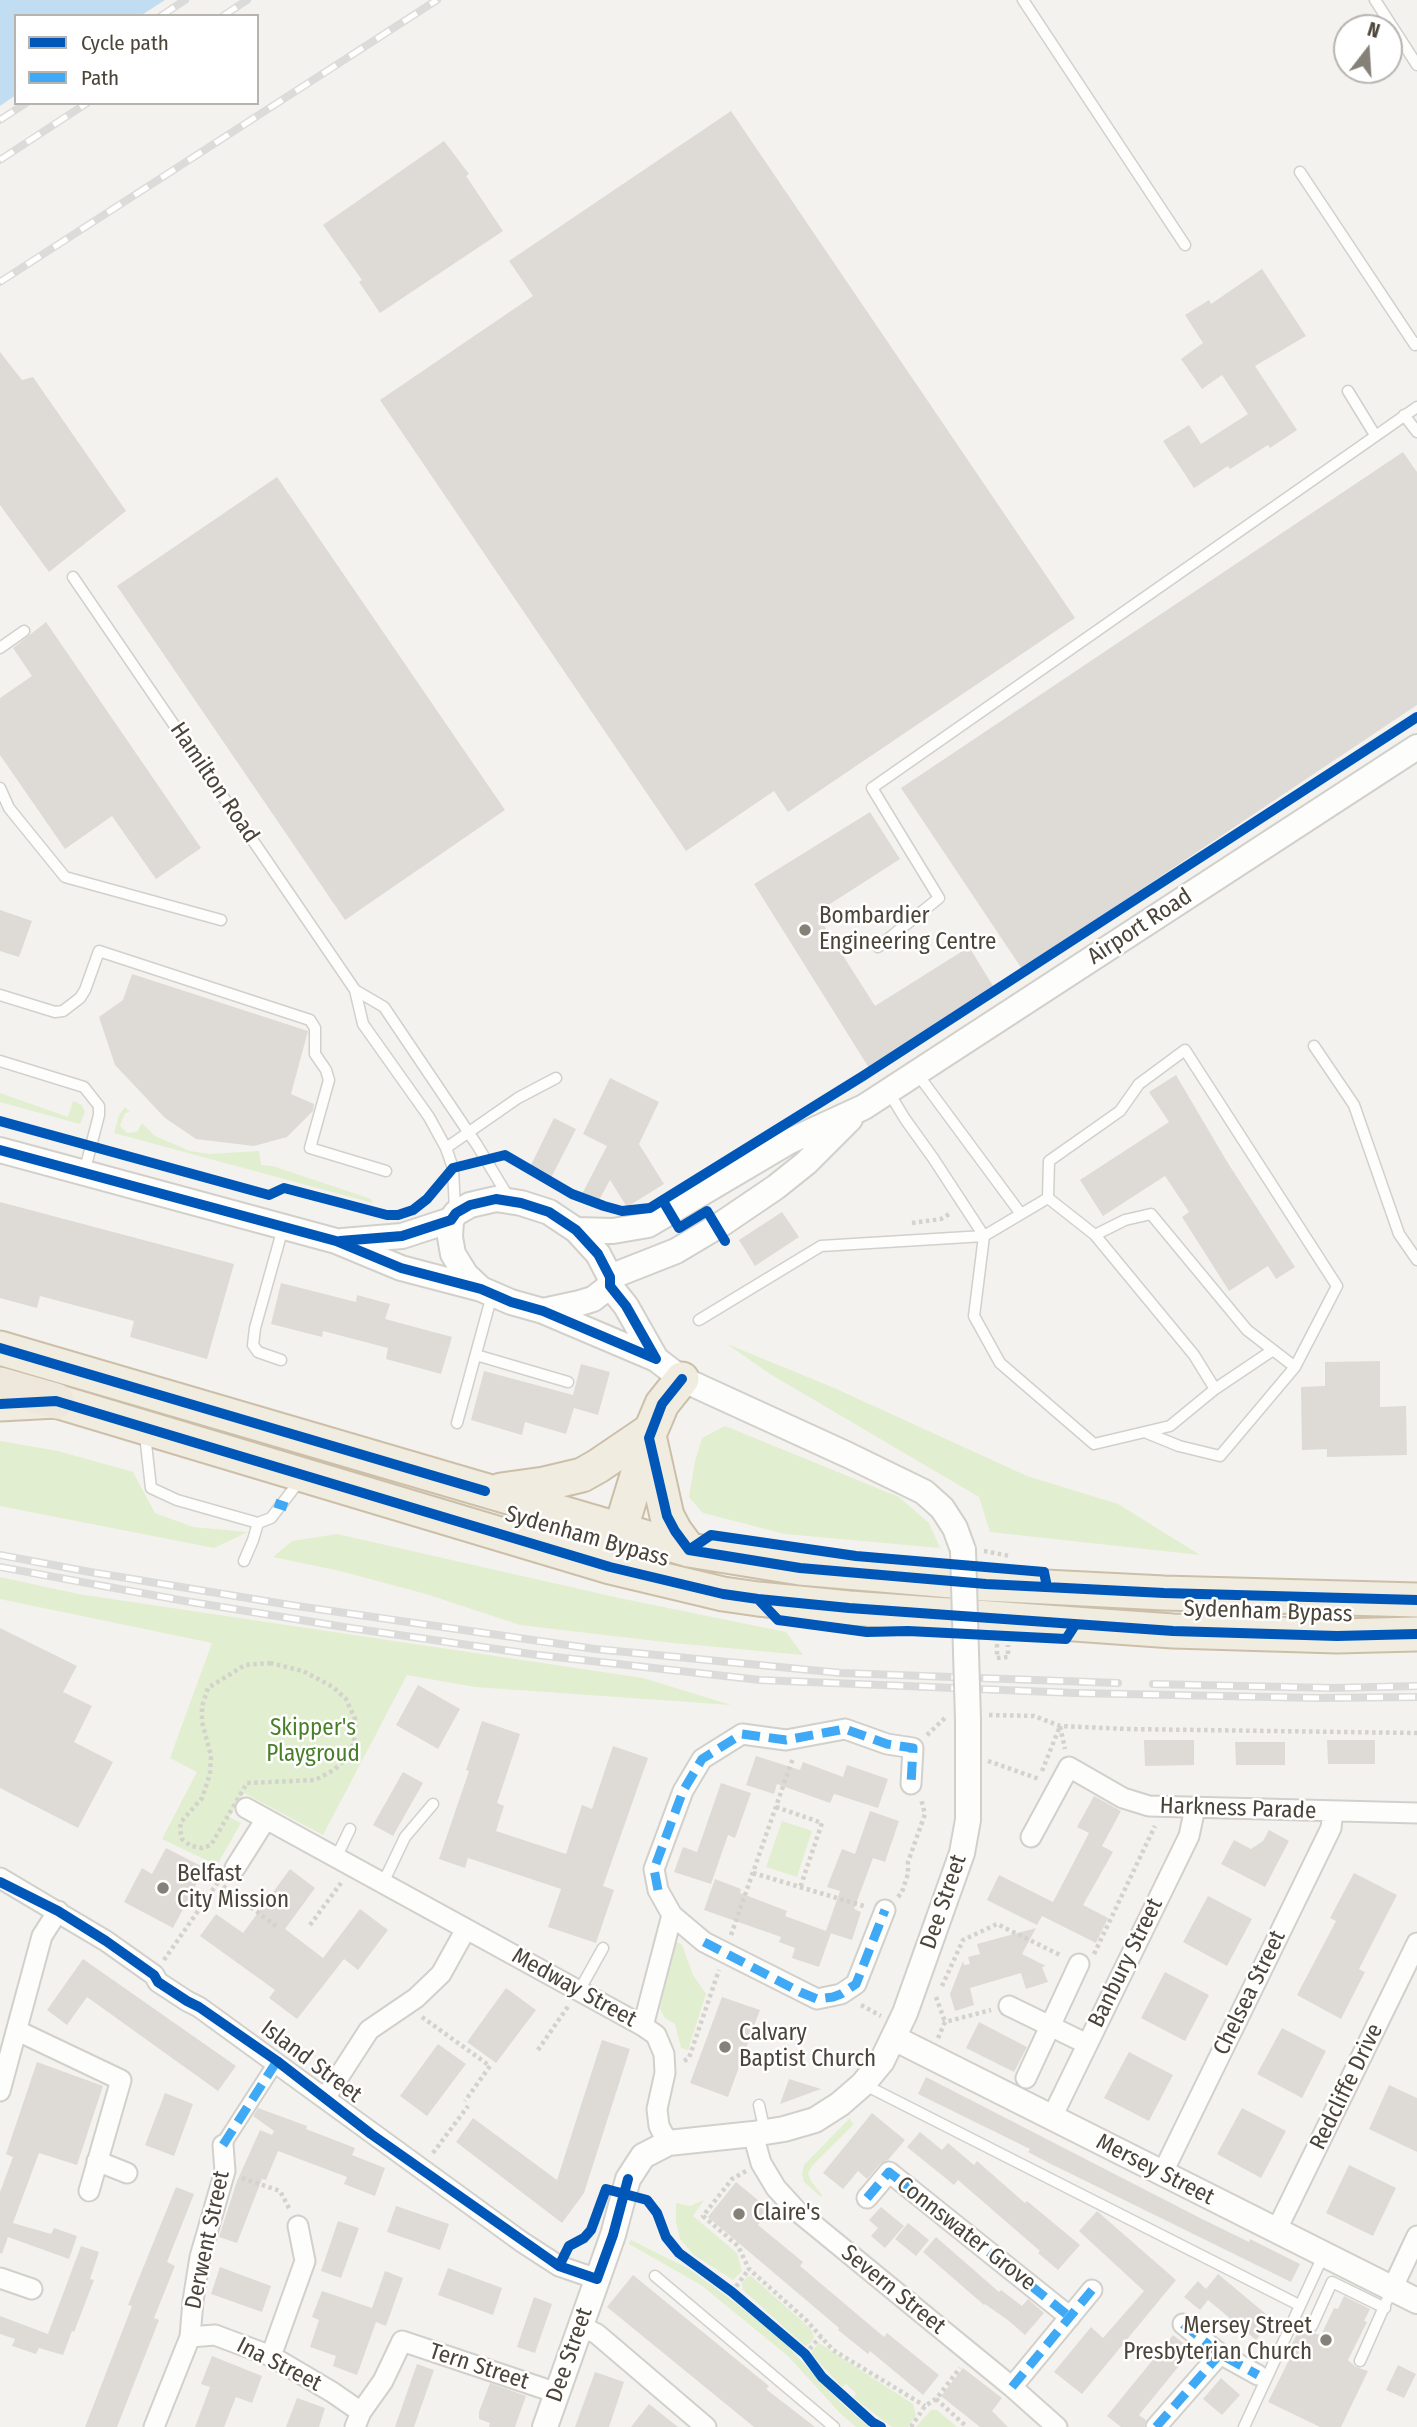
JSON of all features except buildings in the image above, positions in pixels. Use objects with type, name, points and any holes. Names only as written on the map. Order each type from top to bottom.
[{"type":"highway","name":"Sydenham Bypass","points":[[0,1348],[689,1550],[800,1567],[972,1583],[1177,1594],[1417,1600]]},
{"type":"highway","points":[[610,1567],[650,1434],[662,1404],[682,1379]]},
{"type":"highway","points":[[0,1385],[56,1401]]},
{"type":"highway","name":"Sydenham Bypass","points":[[56,1401],[610,1567],[758,1600],[1174,1630],[1337,1636],[1417,1634]]},
{"type":"highway","points":[[0,1404],[56,1401]]},
{"type":"highway","points":[[485,1491],[544,1484],[582,1475],[650,1434]]},
{"type":"highway","points":[[650,1434],[667,1516],[689,1550]]},
{"type":"street","name":"Airport Road","points":[[576,1230],[613,1231],[648,1226],[790,1141],[863,1107],[1417,747]]},
{"type":"street","name":"Airport Road","points":[[610,1282],[676,1251],[755,1202],[806,1163],[863,1107]]},
{"type":"street","points":[[0,1150],[336,1241],[401,1268],[543,1311],[593,1299],[610,1282],[598,1254],[576,1230],[549,1212],[510,1201],[496,1199],[470,1205],[453,1217],[402,1236],[336,1241]]},
{"type":"street","points":[[453,1217],[450,1237],[453,1254],[467,1275],[487,1292]]},
{"type":"street","name":"Dee Street","points":[[610,1282],[656,1359]]},
{"type":"street","name":"Dee Street","points":[[543,1311],[656,1359],[682,1379],[924,1492],[942,1508],[971,1550],[967,1717],[968,1820],[962,1853],[894,2038],[882,2061],[863,2084],[840,2104],[815,2120],[759,2133],[668,2143],[643,2157],[628,2179],[613,2235],[545,2427]]},
{"type":"street","points":[[885,1910],[856,1984],[833,1997],[817,1999],[704,1942],[673,1915],[658,1890],[654,1869],[683,1790],[702,1759],[742,1734],[786,1740],[845,1729],[887,1744],[914,1748],[911,1784]]},
{"type":"street","points":[[1031,1837],[1069,1767]]},
{"type":"street","name":"Harkness Parade","points":[[1069,1767],[1123,1798],[1149,1806],[1417,1813]]},
{"type":"street","name":"Banbury Street","points":[[1052,2117],[1189,1836],[1195,1808]]},
{"type":"street","name":"Medway Street","points":[[239,1809],[266,1819],[656,2035],[664,2054],[665,2073],[657,2109],[659,2126],[668,2143]]},
{"type":"street","name":"Chelsea Street","points":[[1162,2174],[1331,1828],[1333,1811]]},
{"type":"street","points":[[235,1868],[266,1819]]},
{"type":"street","name":"Island Street","points":[[0,1878],[58,1912],[154,1975],[158,1982],[200,2007],[421,2170],[558,2266],[597,2279]]},
{"type":"street","points":[[0,2091],[43,1936],[58,1912]]},
{"type":"street","points":[[643,2026],[673,1915]]},
{"type":"street","points":[[399,2008],[415,1998],[441,1974],[466,1928]]},
{"type":"street","name":"Redcliffe Drive","points":[[1276,2231],[1417,1943]]},
{"type":"street","points":[[1026,2078],[1079,1964]]},
{"type":"street","points":[[1009,2006],[1087,2044]]},
{"type":"street","name":"Island Street","points":[[325,2098],[369,2029],[399,2008]]},
{"type":"street","points":[[18,2031],[121,2080],[89,2190]]},
{"type":"street","name":"Mersey Street","points":[[894,2038],[1324,2255],[1388,2298],[1417,2301]]},
{"type":"street","name":"Derwent Street","points":[[155,2427],[190,2337],[200,2256],[225,2171],[223,2145],[277,2062]]},
{"type":"street","name":"Severn Street","points":[[759,2133],[761,2163],[776,2188],[797,2211],[1057,2427]]},
{"type":"street","points":[[97,2161],[128,2173]]},
{"type":"street","name":"Connswater Grove","points":[[867,2198],[889,2172],[1070,2317]]},
{"type":"street","points":[[271,2356],[305,2261],[298,2226]]},
{"type":"street","points":[[1388,2298],[1417,2236]]},
{"type":"street","points":[[0,2278],[32,2289]]},
{"type":"street","points":[[1012,2387],[1092,2290]]},
{"type":"street","points":[[1182,2324],[1220,2354],[1262,2377]]},
{"type":"street","points":[[581,2326],[597,2334],[706,2427]]},
{"type":"street","name":"Ina Street","points":[[190,2337],[215,2335],[271,2356],[332,2392],[358,2420]]},
{"type":"street","name":"Tern Street","points":[[358,2420],[383,2381],[402,2341],[557,2393]]},
{"type":"street","points":[[1156,2427],[1220,2354]]},
{"type":"lane","points":[[1023,0],[1185,245]]},
{"type":"lane","points":[[1375,0],[1417,65]]},
{"type":"lane","points":[[1300,172],[1415,345],[1417,343]]},
{"type":"lane","points":[[1348,391],[1375,435]]},
{"type":"lane","points":[[878,947],[939,898],[872,788],[1417,407]]},
{"type":"lane","points":[[1404,415],[1417,432]]},
{"type":"lane","name":"Hamilton Road","points":[[73,577],[355,990],[363,1024],[429,1117],[446,1148],[453,1168],[453,1217]]},
{"type":"lane","points":[[0,648],[24,631]]},
{"type":"lane","points":[[0,788],[4,808],[65,877],[221,920]]},
{"type":"lane","points":[[0,995],[55,1012],[63,1011],[80,998],[85,990],[99,951],[310,1020],[315,1028],[315,1054],[329,1080],[310,1148],[386,1171]]},
{"type":"lane","name":"Hamilton Road","points":[[355,990],[384,1007],[469,1133],[510,1201]]},
{"type":"lane","points":[[1314,1046],[1354,1105],[1399,1234],[1417,1260]]},
{"type":"lane","points":[[1048,1198],[1048,1161],[1120,1111],[1139,1084],[1185,1050],[1337,1286],[1295,1367],[1220,1456],[1179,1446],[1145,1432]]},
{"type":"lane","points":[[0,1061],[84,1087],[99,1106],[84,1173]]},
{"type":"lane","points":[[915,1072],[1021,1214]]},
{"type":"lane","points":[[446,1148],[519,1098],[556,1078]]},
{"type":"lane","points":[[888,1090],[984,1236],[974,1316],[999,1363],[1094,1444],[1170,1426],[1215,1389],[1273,1350]]},
{"type":"lane","points":[[699,1320],[821,1246],[984,1236],[1048,1198]]},
{"type":"lane","points":[[1048,1198],[1096,1235],[1194,1355],[1215,1389]]},
{"type":"lane","points":[[1096,1235],[1125,1220],[1150,1214],[1247,1330],[1295,1367]]},
{"type":"lane","points":[[281,1360],[258,1352],[253,1345],[255,1328],[284,1228]]},
{"type":"lane","points":[[457,1423],[475,1355],[487,1292]]},
{"type":"lane","points":[[475,1355],[568,1382]]},
{"type":"lane","points":[[144,1428],[151,1489],[177,1500],[258,1523],[271,1518],[304,1476]]},
{"type":"lane","points":[[244,1561],[258,1523]]},
{"type":"lane","points":[[383,1883],[405,1837],[433,1804]]},
{"type":"lane","points":[[345,1862],[351,1829]]},
{"type":"lane","points":[[579,1991],[603,1948]]},
{"type":"lane","points":[[863,2084],[1300,2305]]},
{"type":"lane","points":[[759,2105],[759,2133]]},
{"type":"lane","points":[[1244,2427],[1262,2377],[1324,2255]]},
{"type":"lane","points":[[655,2276],[834,2427]]},
{"type":"lane","points":[[1312,2326],[1332,2282],[1388,2298],[1360,2361]]},
{"type":"path","points":[[971,1550],[1018,1557]]},
{"type":"path","points":[[995,1635],[1019,1636]]},
{"type":"path","points":[[270,1663],[303,1671],[333,1687],[346,1699],[355,1718],[355,1736],[350,1755],[334,1770],[315,1780],[247,1783],[239,1809],[211,1845],[202,1848],[191,1846],[182,1839],[181,1822],[202,1798],[210,1774],[211,1756],[202,1722],[202,1706],[208,1688],[244,1665],[270,1663]]},
{"type":"path","points":[[914,1748],[967,1717],[1034,1716],[1060,1726],[1127,1730],[1417,1733]]},
{"type":"path","points":[[984,1759],[1038,1780],[1060,1726]]},
{"type":"path","points":[[1060,1726],[1069,1767]]},
{"type":"path","points":[[665,2073],[689,2058],[801,1737]]},
{"type":"path","points":[[753,1873],[885,1910],[902,1892],[908,1874],[908,1862],[925,1814],[920,1797],[911,1784]]},
{"type":"path","points":[[776,1807],[822,1823],[800,1888]]},
{"type":"path","points":[[930,2055],[945,2022],[935,1999],[963,1940],[996,1924],[1087,1968],[1165,1807]]},
{"type":"path","points":[[310,1925],[345,1862]]},
{"type":"path","points":[[154,1975],[217,1881],[235,1868]]},
{"type":"path","points":[[217,1881],[276,1926]]},
{"type":"path","points":[[538,2050],[579,1991]]},
{"type":"path","points":[[945,2022],[1009,2006]]},
{"type":"path","points":[[399,2008],[490,2066],[421,2170]]},
{"type":"path","points":[[761,2163],[732,2179],[703,2216],[738,2246],[749,2269],[834,2350],[925,2406]]},
{"type":"path","points":[[225,2171],[280,2191],[298,2226]]},
{"type":"path","points":[[732,2292],[749,2269]]},
{"type":"path","points":[[718,2282],[743,2301]]},
{"type":"path","points":[[794,2346],[808,2358],[821,2336]]},
{"type":"path","points":[[911,2427],[925,2406],[936,2399],[971,2353]]},
{"type":"path","points":[[936,2399],[967,2427]]},
{"type":"green space","points":[[0,1093],[68,1117],[73,1101],[82,1105],[85,1112],[80,1124],[0,1102]]},
{"type":"green space","points":[[125,1107],[130,1112],[125,1113],[120,1126],[127,1133],[137,1132],[142,1123],[155,1136],[190,1151],[209,1154],[259,1151],[261,1165],[273,1166],[371,1199],[373,1203],[114,1133],[119,1115]]},
{"type":"green space","points":[[727,1344],[832,1387],[1027,1476],[1118,1504],[1200,1555],[990,1532],[979,1497],[770,1374]]},
{"type":"green space","points":[[725,1426],[899,1497],[929,1523],[940,1548],[785,1534],[703,1513],[689,1497],[695,1461],[702,1438]]},
{"type":"green space","points":[[0,1441],[58,1451],[133,1472],[155,1513],[193,1527],[248,1532],[214,1548],[0,1506]]},
{"type":"green space","points":[[337,1534],[619,1598],[786,1632],[803,1655],[520,1625],[426,1594],[340,1571],[273,1557],[292,1541]]},
{"type":"green space","name":"Skipper's Playgroud","points":[[0,1577],[78,1594],[643,1678],[731,1705],[475,1687],[407,1675],[323,1835],[244,1793],[229,1817],[241,1823],[217,1865],[162,1839],[197,1772],[170,1758],[212,1643],[0,1599]]},
{"type":"green space","points":[[782,1821],[812,1831],[797,1877],[766,1867]]},
{"type":"green space","points":[[675,1941],[682,1945],[693,1975],[706,1994],[688,2050],[681,2048],[675,2024],[665,2018],[660,2009]]},
{"type":"green space","points":[[850,2118],[853,2125],[808,2173],[821,2197],[804,2182],[804,2165]]},
{"type":"green space","points":[[704,2200],[693,2216],[737,2253],[742,2271],[733,2280],[694,2255],[680,2239],[676,2203],[690,2206]]},
{"type":"green space","points":[[631,2240],[689,2269],[779,2337],[842,2404],[869,2427],[856,2427],[788,2356],[701,2285],[629,2244]]},
{"type":"green space","points":[[751,2276],[811,2329],[814,2337],[811,2343],[805,2346],[743,2290],[742,2283]]},
{"type":"green space","points":[[819,2343],[913,2404],[916,2415],[908,2427],[892,2427],[854,2398],[856,2393],[846,2384],[842,2387],[812,2355]]},
{"type":"green space","points":[[931,2410],[937,2410],[957,2427],[916,2427]]},
{"type":"water","points":[[0,0],[165,0],[143,14],[14,14],[14,96],[0,106]]},
{"type":"railway","points":[[164,14],[185,0]]},
{"type":"railway","points":[[226,14],[247,0]]},
{"type":"railway","points":[[0,282],[437,0]]},
{"type":"railway","points":[[0,120],[23,105]]},
{"type":"railway","points":[[0,160],[84,105]]},
{"type":"railway","points":[[0,1555],[290,1605],[595,1649],[841,1673],[1118,1683]]},
{"type":"railway","points":[[0,1567],[350,1628],[538,1655],[760,1680],[1075,1693],[1318,1698],[1417,1697]]},
{"type":"railway","points":[[1153,1684],[1333,1688],[1417,1686]]},
{"type":"marked path","points":[[275,1503],[287,1507]]},
{"type":"marked path","points":[[658,1890],[654,1869],[683,1791],[702,1759],[742,1734],[786,1740],[845,1729],[887,1744],[913,1748],[911,1784]]},
{"type":"marked path","points":[[704,1942],[800,1992],[817,1999],[833,1997],[856,1984],[885,1910]]},
{"type":"marked path","points":[[223,2145],[277,2061]]},
{"type":"marked path","points":[[867,2198],[889,2172],[1070,2317]]},
{"type":"marked path","points":[[1012,2387],[1092,2290]]},
{"type":"marked path","points":[[1183,2324],[1220,2354],[1258,2375]]},
{"type":"marked path","points":[[1156,2427],[1220,2354]]},
{"type":"cycle path","points":[[0,1121],[269,1195],[284,1188],[387,1215],[413,1210],[427,1199],[453,1168],[505,1155],[572,1194],[604,1206],[622,1211],[650,1208],[863,1076],[1417,717]]},
{"type":"cycle path","points":[[0,1150],[336,1241],[401,1268],[481,1289],[511,1302],[543,1311],[656,1359]]},
{"type":"cycle path","points":[[340,1241],[402,1236],[451,1220],[456,1213],[470,1205],[496,1199],[549,1212],[576,1230],[598,1254],[610,1277],[610,1286],[626,1306],[656,1359]]},
{"type":"cycle path","points":[[663,1201],[679,1228],[707,1211],[725,1241]]},
{"type":"cycle path","points":[[0,1348],[485,1491]]},
{"type":"cycle path","points":[[682,1379],[662,1404],[649,1438],[667,1516],[689,1550]]},
{"type":"cycle path","points":[[0,1404],[56,1401],[610,1567],[723,1594],[849,1608],[1173,1631],[1337,1636],[1417,1634]]},
{"type":"cycle path","points":[[689,1550],[711,1535],[856,1556],[1044,1572],[1047,1587]]},
{"type":"cycle path","points":[[689,1550],[800,1568],[986,1584],[1164,1593],[1417,1600]]},
{"type":"cycle path","points":[[758,1599],[778,1620],[867,1632],[908,1631],[1066,1639],[1075,1625]]},
{"type":"cycle path","points":[[0,1882],[58,1911],[106,1941],[154,1975],[158,1982],[277,2061],[371,2134],[559,2266],[597,2279],[613,2235],[628,2179]]},
{"type":"cycle path","points":[[559,2266],[569,2246],[584,2238],[591,2230],[606,2189],[647,2200],[657,2213],[666,2237],[679,2253],[732,2292],[805,2354],[822,2377],[881,2427]]},
{"type":"place","name":"Bombardier Engineering Centre","points":[[805,930]]},
{"type":"place","name":"Belfast City Mission","points":[[163,1888]]},
{"type":"place","name":"Calvary Baptist Church","points":[[725,2047]]},
{"type":"place","name":"Claire's","points":[[739,2214]]},
{"type":"place","name":"Mersey Street Presbyterian Church","points":[[1326,2340]]}]
